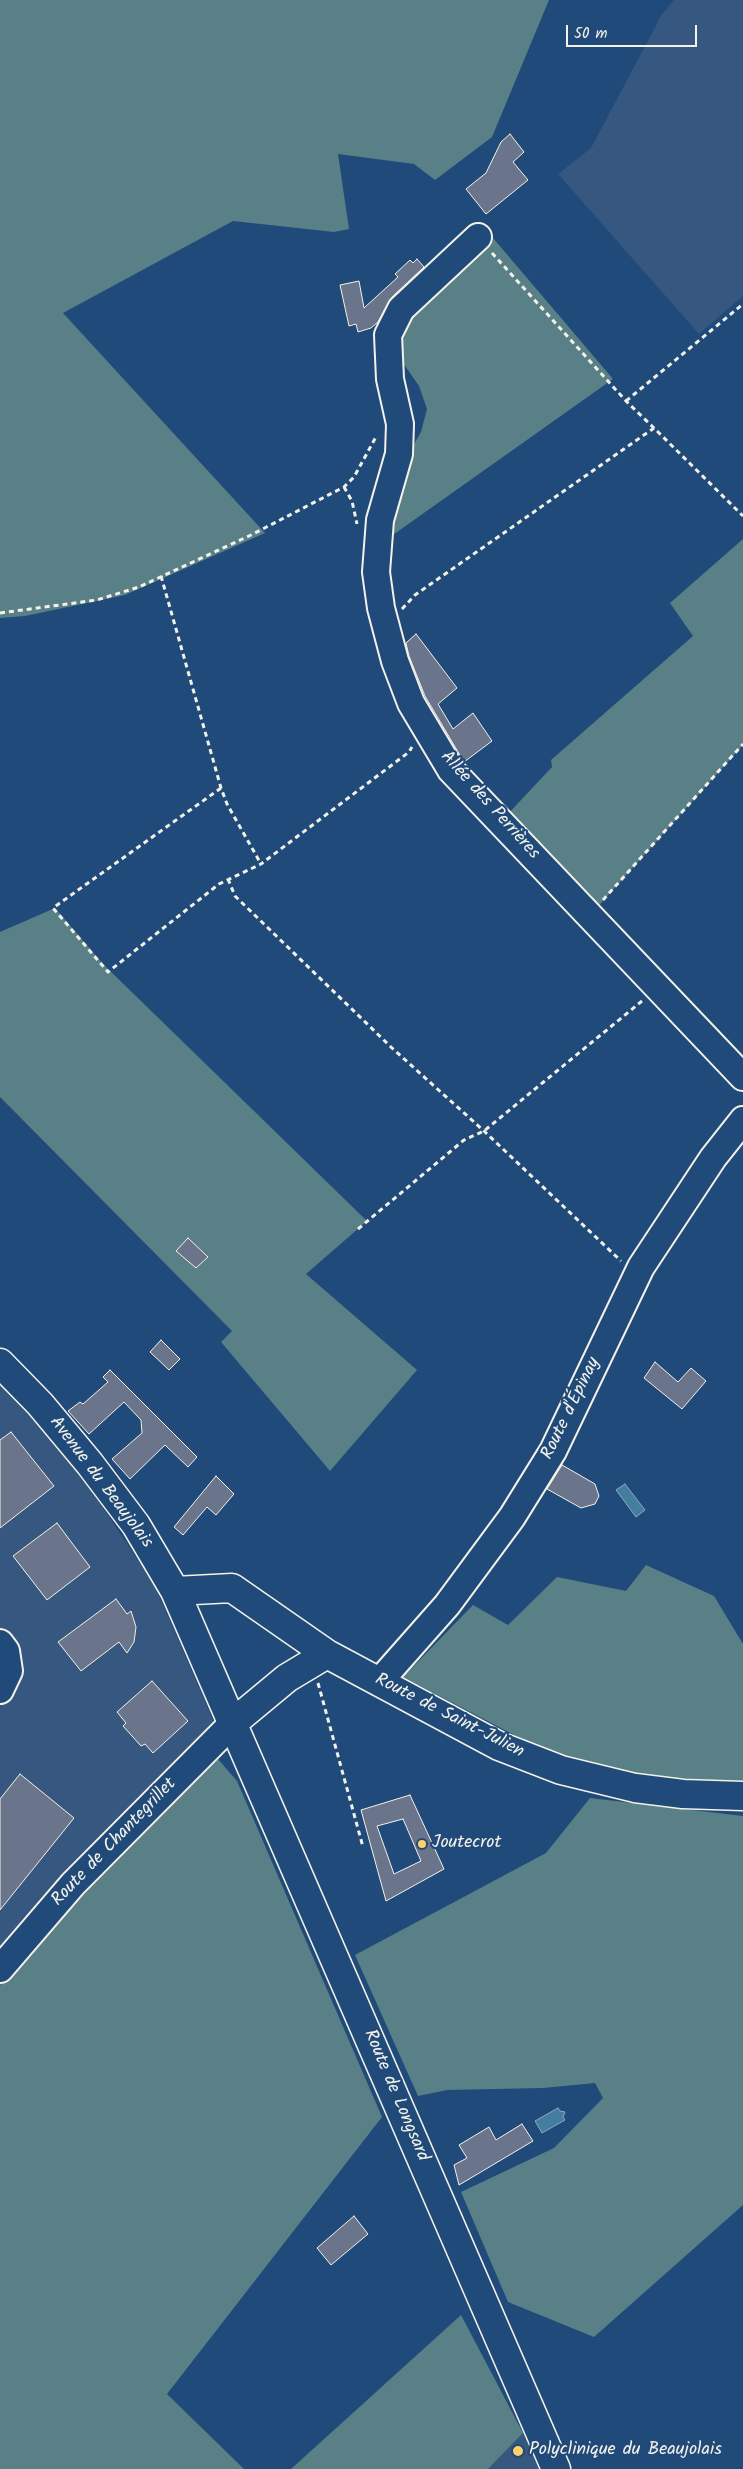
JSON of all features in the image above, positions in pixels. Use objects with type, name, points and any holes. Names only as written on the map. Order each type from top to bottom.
[{"type":"main road","name":"Avenue du Beaujolais","points":[[0,1363],[40,1404],[90,1464],[136,1525],[175,1591],[234,1722]]},
{"type":"main road","name":"Route de Saint-Julien","points":[[175,1591],[232,1588],[320,1659],[379,1682],[499,1746],[562,1770],[635,1788],[683,1794],[743,1796]]},
{"type":"main road","points":[[234,1722],[287,1678],[320,1659]]},
{"type":"main road","name":"Route de Longsard","points":[[234,1722],[556,2469]]},
{"type":"street","name":"Allée des Perrières","points":[[478,237],[401,309],[388,335],[390,380],[400,424],[399,454],[380,520],[376,572],[384,619],[395,661],[411,703],[451,770],[743,1077]]},
{"type":"street","name":"Route d'Épinay","points":[[379,1682],[447,1605],[517,1508],[553,1451],[639,1270],[713,1158],[743,1120]]},
{"type":"street","points":[[0,1643],[6,1651],[9,1671],[0,1690]]},
{"type":"street","name":"Route de Chantegrillet","points":[[0,1969],[73,1884],[234,1722]]},
{"type":"path","points":[[478,237],[626,401],[743,516]]},
{"type":"path","points":[[626,401],[743,304]]},
{"type":"path","points":[[384,619],[398,613],[415,595],[654,428]]},
{"type":"path","points":[[0,613],[96,600],[139,587],[251,535],[344,487],[354,477],[380,429]]},
{"type":"path","points":[[161,576],[221,788],[227,804],[261,864]]},
{"type":"path","points":[[221,788],[53,908],[108,972],[218,884],[261,864],[409,752],[424,727]]},
{"type":"path","points":[[589,915],[743,744]]},
{"type":"path","points":[[228,879],[236,896],[392,1048],[484,1131],[614,1256],[639,1270]]},
{"type":"path","points":[[358,1229],[464,1140],[484,1131],[626,1013],[659,989]]},
{"type":"path","points":[[320,1659],[363,1847]]},
{"type":"shaded area","points":[[674,0],[743,0],[743,296],[699,334],[558,174],[591,148],[662,14]]},
{"type":"shaded area","points":[[0,1368],[68,1455],[155,1586],[216,1727],[0,1957]]},
{"type":"shaded area","points":[[625,1484],[645,1510],[636,1517],[616,1490]]},
{"type":"shaded area","points":[[558,2108],[560,2111],[565,2112],[563,2117],[565,2120],[542,2133],[535,2121]]},
{"type":"shaded area","name":"Polyclinique du Beaujolais","points":[[523,2433],[539,2469],[488,2469]]},
{"type":"green space","points":[[0,0],[549,0],[492,137],[435,180],[414,164],[338,154],[349,229],[334,232],[233,221],[63,313],[265,533],[125,595],[25,616],[0,618]]},
{"type":"green space","points":[[493,238],[613,379],[390,537],[386,520],[406,458],[421,432],[427,409],[419,386],[401,360],[398,342],[402,327]]},
{"type":"green space","points":[[743,539],[743,745],[594,911],[506,816],[552,767],[551,760],[693,636],[670,603]]},
{"type":"green space","points":[[55,908],[104,965],[367,1221],[306,1274],[417,1370],[330,1471],[221,1342],[232,1331],[0,1097],[0,932]]},
{"type":"green space","points":[[646,1565],[714,1596],[743,1644],[743,1784],[703,1785],[568,1763],[403,1677],[473,1605],[508,1625],[557,1577],[626,1591]]},
{"type":"green space","points":[[218,1759],[237,1781],[382,2117],[167,2394],[244,2469],[0,2469],[0,1985],[63,1909]]},
{"type":"green space","points":[[590,1798],[743,1816],[743,2205],[594,2337],[508,2302],[461,2192],[554,2148],[603,2098],[595,2083],[543,2088],[447,2090],[418,2096],[355,1955],[546,1853]]},
{"type":"green space","points":[[461,2315],[523,2433],[488,2469],[291,2469]]},
{"type":"building","points":[[510,134],[524,152],[513,162],[528,180],[486,214],[466,189],[486,173],[501,142]]},
{"type":"building","points":[[417,259],[424,267],[391,298],[378,322],[371,328],[358,332],[356,324],[349,326],[340,285],[359,281],[364,308],[398,277],[395,274],[410,260],[413,263]]},
{"type":"building","points":[[416,634],[457,688],[438,704],[453,729],[473,713],[492,741],[464,762],[425,696],[409,656],[406,643]]},
{"type":"building","points":[[188,1238],[208,1257],[196,1268],[176,1251]]},
{"type":"building","points":[[161,1340],[180,1359],[169,1370],[150,1352]]},
{"type":"building","points":[[655,1362],[678,1382],[691,1368],[706,1381],[682,1409],[644,1378]]},
{"type":"building","points":[[110,1370],[197,1457],[188,1467],[165,1445],[130,1479],[112,1459],[142,1433],[141,1420],[124,1402],[89,1434],[68,1411],[80,1402],[83,1404],[108,1382],[103,1377]]},
{"type":"building","points":[[11,1432],[54,1486],[0,1528],[0,1440]]},
{"type":"building","points":[[562,1465],[595,1484],[599,1496],[595,1504],[581,1508],[547,1489]]},
{"type":"building","points":[[216,1476],[234,1494],[216,1515],[207,1507],[183,1535],[174,1527]]},
{"type":"building","points":[[57,1523],[90,1567],[47,1600],[13,1556]]},
{"type":"building","points":[[116,1599],[127,1614],[131,1611],[136,1627],[134,1642],[127,1653],[119,1642],[81,1671],[58,1642]]},
{"type":"building","points":[[152,1681],[188,1721],[153,1753],[145,1744],[141,1746],[123,1726],[126,1723],[117,1712]]},
{"type":"building","points":[[20,1774],[74,1818],[0,1910],[0,1799]]},
{"type":"building","name":"Joutecrot","points":[[410,1795],[444,1869],[386,1901],[361,1810]],"holes":[[[403,1819],[421,1861],[394,1874],[377,1826]]]},
{"type":"building","points":[[522,2124],[533,2141],[459,2185],[454,2165],[467,2158],[459,2145],[489,2127],[496,2140]]},
{"type":"building","points":[[354,2216],[368,2234],[331,2265],[317,2248]]},
{"type":"place","name":"Joutecrot","points":[[422,1844]]},
{"type":"place","name":"Polyclinique du Beaujolais","points":[[518,2451]]}]
